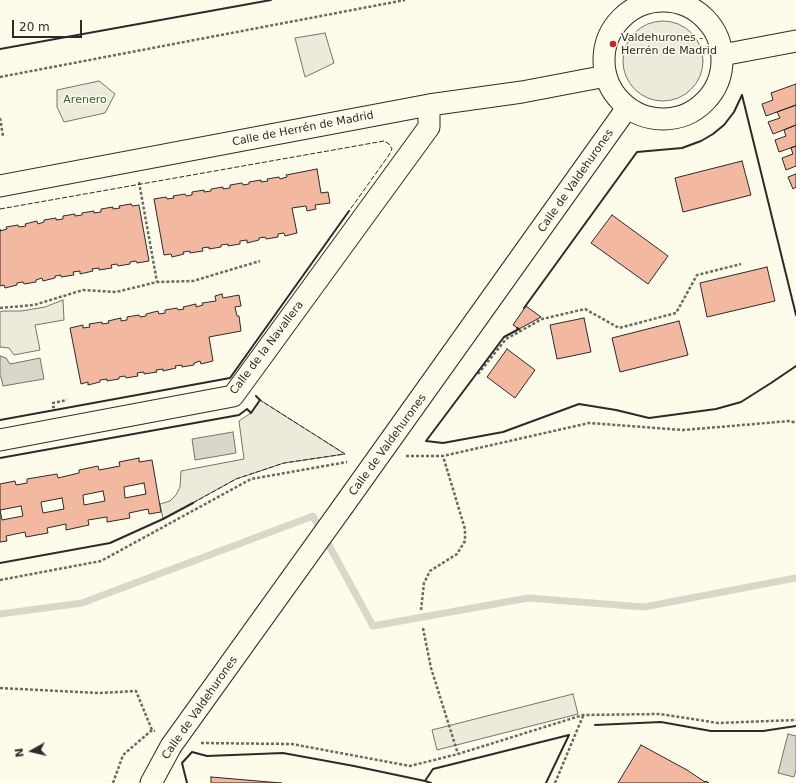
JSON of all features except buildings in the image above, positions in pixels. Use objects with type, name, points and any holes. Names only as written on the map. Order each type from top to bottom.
[{"type":"street","points":[[667,1],[687,3],[700,14],[711,25],[718,40],[722,55],[721,75],[713,93],[700,107],[683,116],[664,120],[645,117],[627,108],[614,94],[606,76],[604,57],[608,39],[617,23],[632,10],[649,3],[667,1]]},
{"type":"street","points":[[722,55],[796,42]]},
{"type":"street","name":"Calle de Herrén de Madrid","points":[[0,186],[429,105],[522,92],[606,76]]},
{"type":"street","name":"Calle de la Navallera","points":[[0,440],[233,396],[429,127],[429,105]]},
{"type":"street","name":"Calle de Valdehurones","points":[[151,783],[165,739],[344,505],[627,108]]},
{"type":"path","points":[[0,77],[405,0]]},
{"type":"path","points":[[0,118],[3,136]]},
{"type":"path","points":[[135,160],[157,282]]},
{"type":"path","points":[[0,308],[34,305],[83,290],[116,292],[157,282],[194,282],[260,261]]},
{"type":"path","points":[[478,374],[506,339],[542,319],[585,309],[619,328],[676,313],[697,275],[741,264]]},
{"type":"path","points":[[421,610],[424,583],[430,571],[457,554],[465,541],[465,529],[443,456]]},
{"type":"path","points":[[423,628],[430,668],[458,754]]},
{"type":"path","points":[[0,688],[100,692],[136,691],[152,730],[165,739]]},
{"type":"path","points":[[196,742],[204,744],[292,744],[410,766],[458,754],[584,715],[660,714],[718,723],[796,720]]},
{"type":"path","points":[[555,783],[584,715]]},
{"type":"path","points":[[113,783],[123,756],[152,730]]},
{"type":"green space","points":[[663,21],[678,24],[691,33],[700,46],[703,61],[700,76],[691,89],[678,98],[663,101],[648,98],[635,89],[626,76],[623,61],[626,46],[635,33],[648,24]]},
{"type":"green space","points":[[325,33],[334,63],[305,77],[295,38]]},
{"type":"green space","name":"Arenero","points":[[99,81],[115,94],[105,113],[64,122],[57,107],[57,90]]},
{"type":"green space","points":[[63,300],[64,320],[35,325],[40,350],[14,355],[9,348],[0,347],[0,312],[21,311],[45,307]]},
{"type":"green space","points":[[260,400],[345,454],[284,463],[236,479],[163,519],[160,504],[170,501],[176,495],[180,487],[181,471],[244,459],[239,421],[251,413]]},
{"type":"green space","points":[[573,694],[578,714],[437,750],[432,730]]},
{"type":"shaded area","points":[[0,356],[6,358],[10,364],[40,358],[44,379],[3,386],[0,377]]},
{"type":"shaded area","points":[[233,432],[236,453],[195,460],[192,439]]},
{"type":"shaded area","points":[[788,734],[796,736],[796,770],[794,777],[778,773]]},
{"type":"waterway","points":[[0,614],[82,603],[313,516],[373,626],[528,598],[644,607],[796,578]]},
{"type":"fence","points":[[0,209],[384,141],[389,144],[392,149],[349,211]]},
{"type":"fence","points":[[193,503],[236,479],[284,463],[345,454],[260,400]]},
{"type":"wall","points":[[0,49],[271,0]]},
{"type":"wall","points":[[742,95],[796,315]]},
{"type":"wall","points":[[524,308],[637,152],[682,148],[701,141],[724,125],[734,112],[742,95]]},
{"type":"wall","points":[[0,420],[230,378],[349,211]]},
{"type":"wall","points":[[517,328],[519,329],[504,337],[426,441],[443,443],[503,432],[579,404],[616,410],[649,418],[716,409],[741,402],[796,366]]},
{"type":"wall","points":[[0,458],[239,415],[247,409],[251,413],[260,400],[256,396]]},
{"type":"wall","points":[[0,563],[110,543],[163,519],[193,503]]},
{"type":"wall","points":[[595,725],[661,722],[711,731],[763,731],[796,726]]},
{"type":"wall","points":[[187,783],[182,763],[192,752],[207,756],[283,753],[425,781],[433,769],[569,735],[546,783]]},
{"type":"wall","points":[[425,781],[431,783]]},
{"type":"place","name":"Valdehurones - Herrén de Madrid","points":[[613,44]]}]
